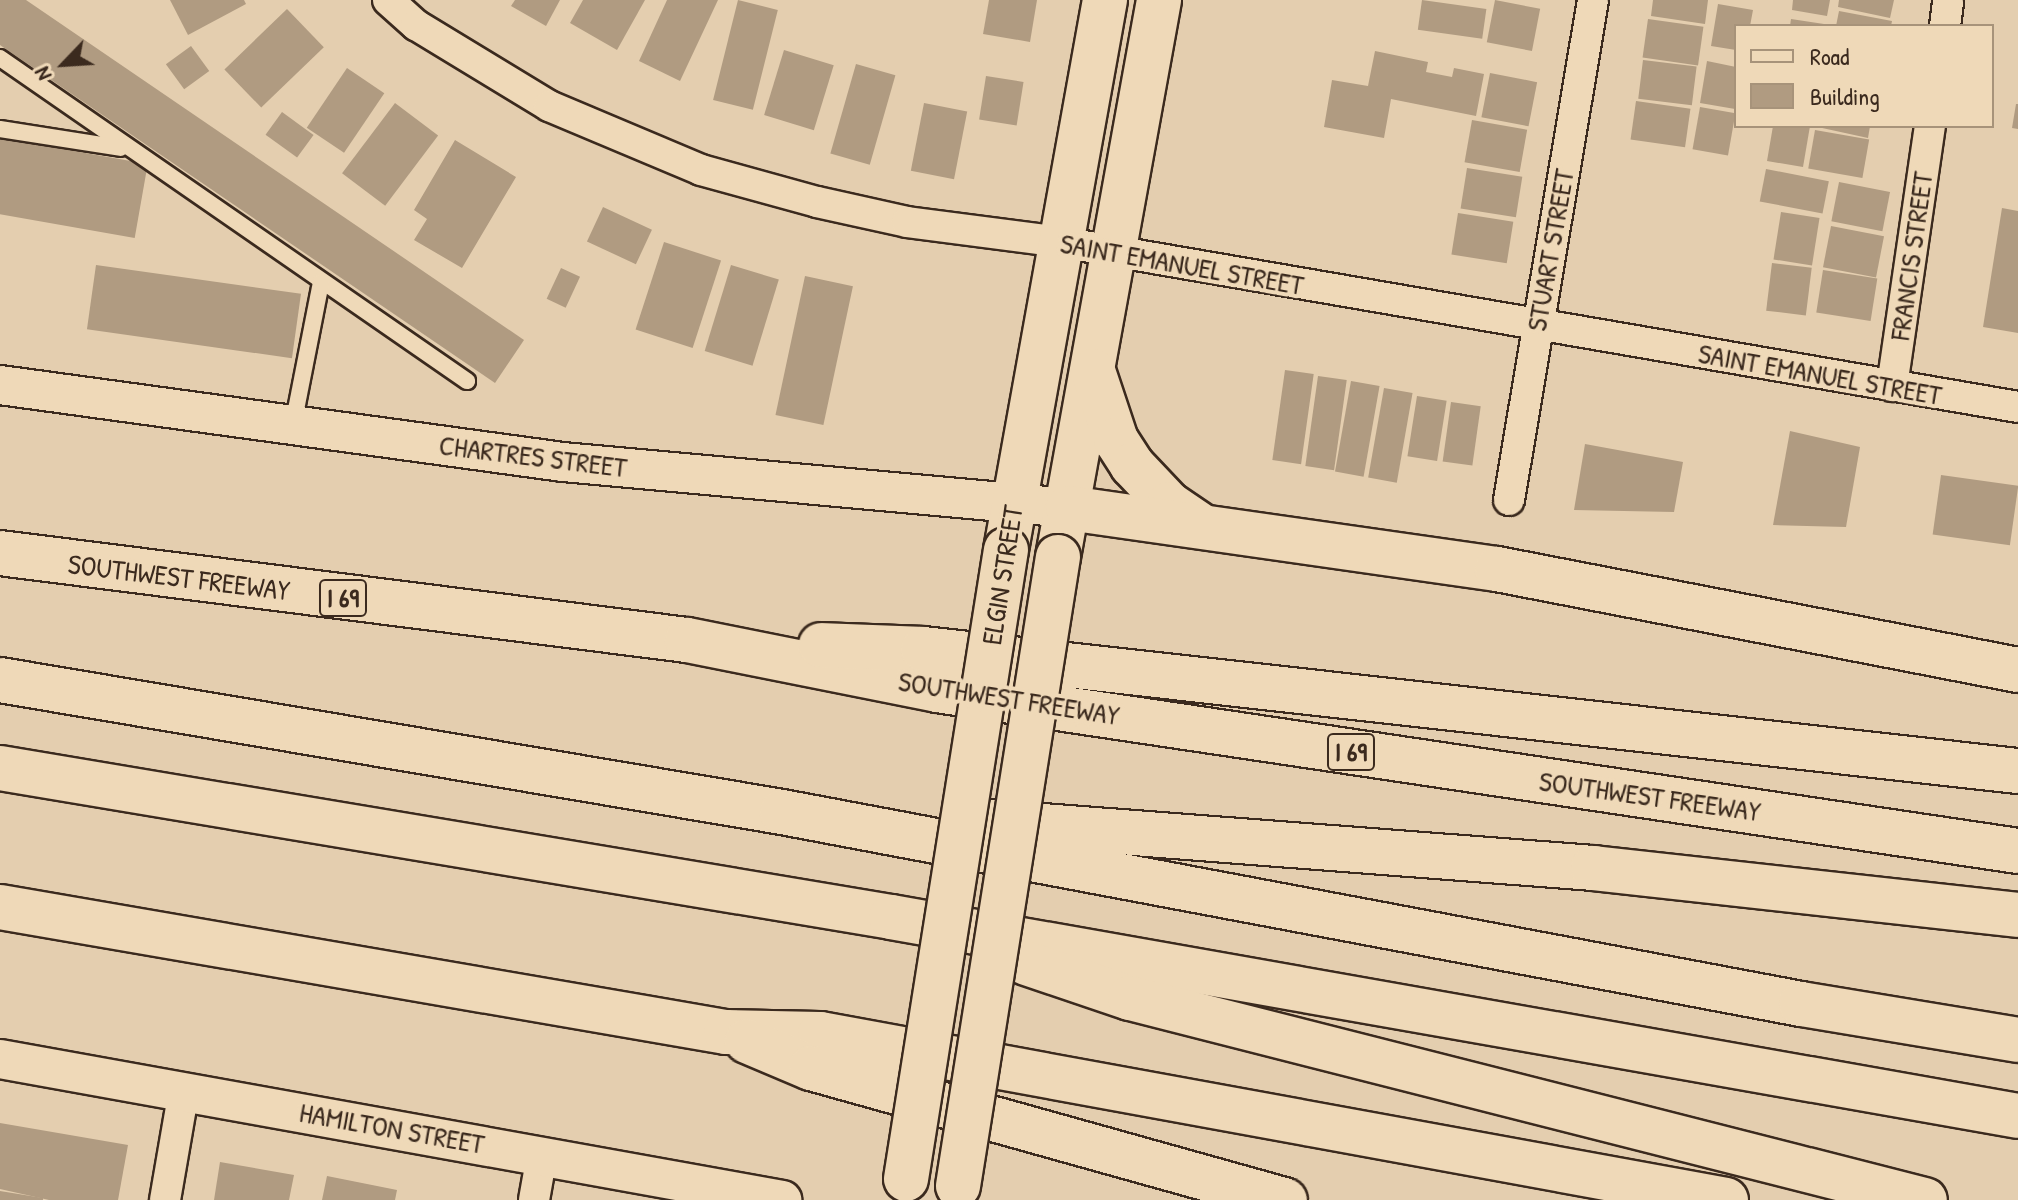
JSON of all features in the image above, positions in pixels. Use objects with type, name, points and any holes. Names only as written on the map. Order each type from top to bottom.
[{"type":"main road","name":"ELGIN STREET","points":[[904,1189],[1014,500],[1105,0]]},
{"type":"main road","name":"ELGIN STREET","points":[[957,1193],[1058,557],[1159,0]]},
{"type":"main road","points":[[1093,371],[1116,440],[1132,465],[1169,504],[1205,527]]},
{"type":"main road","points":[[1068,508],[1497,569],[2018,670]]},
{"type":"main road","name":"SOUTHWEST FREEWAY","points":[[0,553],[687,640],[937,690],[2018,851]]},
{"type":"main road","points":[[687,640],[923,649],[2018,771]]},
{"type":"main road","points":[[0,680],[782,812],[1801,1004],[2018,1040]]},
{"type":"main road","points":[[0,768],[891,917],[2018,1116]]},
{"type":"main road","points":[[782,812],[1086,827],[1577,867],[2018,915]]},
{"type":"main road","points":[[0,907],[726,1032],[820,1034],[1726,1200]]},
{"type":"main road","points":[[891,917],[1130,998],[1925,1200]]},
{"type":"main road","points":[[726,1032],[811,1068],[1285,1200]]},
{"type":"street","name":"SAINT EMANUEL STREET","points":[[388,0],[416,25],[549,106],[701,170],[907,222],[1061,242],[2018,407]]},
{"type":"street","name":"STUART STREET","points":[[1509,500],[1593,0]]},
{"type":"street","points":[[1945,24],[1948,0]]},
{"type":"street","name":"FRANCIS STREET","points":[[1892,386],[1930,128]]},
{"type":"street","name":"CHARTRES STREET","points":[[0,385],[563,462],[1014,500],[1068,508]]},
{"type":"street","name":"HAMILTON STREET","points":[[0,1059],[542,1155],[666,1189],[782,1200]]},
{"type":"street","points":[[165,1200],[184,1090]]},
{"type":"street","points":[[534,1200],[542,1155]]},
{"type":"lane","points":[[0,58],[125,148],[467,381]]},
{"type":"lane","points":[[0,129],[125,148]]},
{"type":"lane","points":[[292,427],[321,282]]},
{"type":"building","points":[[0,0],[26,0],[524,340],[495,383],[0,45]]},
{"type":"building","points":[[170,0],[244,0],[246,4],[188,35]]},
{"type":"building","points":[[515,0],[560,0],[546,26],[511,6]]},
{"type":"building","points":[[583,0],[645,0],[617,50],[570,23]]},
{"type":"building","points":[[667,0],[718,0],[680,81],[639,61]]},
{"type":"building","points":[[738,0],[778,10],[753,110],[713,100]]},
{"type":"building","points":[[989,0],[1037,0],[1030,42],[983,34]]},
{"type":"building","points":[[1422,0],[1486,9],[1482,39],[1418,30]]},
{"type":"building","points":[[1495,0],[1540,9],[1532,51],[1487,42]]},
{"type":"building","points":[[1653,0],[1708,0],[1705,24],[1651,16]]},
{"type":"building","points":[[1793,0],[1830,0],[1827,16],[1792,10]]},
{"type":"building","points":[[1839,0],[1894,0],[1890,18],[1838,7]]},
{"type":"building","points":[[1718,4],[1753,10],[1750,24],[1734,24],[1734,50],[1711,46]]},
{"type":"building","points":[[287,9],[324,47],[261,108],[224,69]]},
{"type":"building","points":[[1839,11],[1892,21],[1891,24],[1836,24]]},
{"type":"building","points":[[1648,19],[1703,27],[1698,65],[1643,58]]},
{"type":"building","points":[[1791,19],[1824,24],[1790,24]]},
{"type":"building","points":[[191,46],[209,71],[184,89],[166,64]]},
{"type":"building","points":[[784,50],[834,65],[814,130],[764,115]]},
{"type":"building","points":[[1375,51],[1428,62],[1426,72],[1452,77],[1454,68],[1484,74],[1476,116],[1391,99],[1384,138],[1324,127],[1332,80],[1368,86]]},
{"type":"building","points":[[1643,60],[1697,67],[1692,105],[1638,99]]},
{"type":"building","points":[[1707,61],[1734,67],[1734,109],[1700,103]]},
{"type":"building","points":[[856,64],[895,75],[870,165],[830,153]]},
{"type":"building","points":[[347,68],[384,93],[344,153],[307,128]]},
{"type":"building","points":[[1490,73],[1537,82],[1529,126],[1481,117]]},
{"type":"building","points":[[986,76],[1024,82],[1017,125],[979,119]]},
{"type":"building","points":[[1636,101],[1690,109],[1685,147],[1631,140]]},
{"type":"building","points":[[395,103],[438,135],[385,206],[342,173]]},
{"type":"building","points":[[924,103],[967,111],[954,179],[911,171]]},
{"type":"building","points":[[2018,104],[2018,129],[2012,128]]},
{"type":"building","points":[[1700,107],[1734,113],[1728,156],[1693,149]]},
{"type":"building","points":[[282,112],[314,135],[297,158],[266,135]]},
{"type":"building","points":[[1472,120],[1527,130],[1520,172],[1465,162]]},
{"type":"building","points":[[1773,128],[1810,128],[1803,167],[1767,161]]},
{"type":"building","points":[[1822,128],[1870,128],[1868,138]]},
{"type":"building","points":[[1815,130],[1869,140],[1862,178],[1808,168]]},
{"type":"building","points":[[0,138],[148,164],[135,238],[0,214]]},
{"type":"building","points":[[455,140],[516,177],[462,268],[414,240],[427,219],[414,210]]},
{"type":"building","points":[[1467,168],[1522,177],[1516,217],[1461,208]]},
{"type":"building","points":[[1766,169],[1829,181],[1823,214],[1760,201]]},
{"type":"building","points":[[1839,182],[1890,192],[1882,231],[1831,221]]},
{"type":"building","points":[[603,207],[652,230],[636,264],[587,241]]},
{"type":"building","points":[[2002,208],[2018,211],[2018,333],[1983,327]]},
{"type":"building","points":[[1781,212],[1820,218],[1812,266],[1773,259]]},
{"type":"building","points":[[1458,213],[1513,222],[1507,263],[1451,254]]},
{"type":"building","points":[[1831,226],[1884,236],[1876,278],[1823,267]]},
{"type":"building","points":[[664,242],[721,261],[693,348],[636,329]]},
{"type":"building","points":[[1772,263],[1812,268],[1806,316],[1766,311]]},
{"type":"building","points":[[96,265],[301,294],[292,358],[87,329]]},
{"type":"building","points":[[731,265],[779,280],[753,366],[705,351]]},
{"type":"building","points":[[561,268],[580,277],[566,308],[547,299]]},
{"type":"building","points":[[1823,270],[1877,279],[1871,321],[1816,312]]},
{"type":"building","points":[[805,276],[853,286],[823,425],[775,415]]},
{"type":"building","points":[[1285,370],[1314,374],[1301,464],[1272,460]]},
{"type":"building","points":[[1318,376],[1347,380],[1334,470],[1305,466]]},
{"type":"building","points":[[1351,381],[1380,386],[1364,477],[1335,472]]},
{"type":"building","points":[[1384,388],[1413,393],[1397,483],[1368,478]]},
{"type":"building","points":[[1417,396],[1447,401],[1437,461],[1407,456]]},
{"type":"building","points":[[1451,402],[1481,406],[1472,466],[1443,461]]},
{"type":"building","points":[[1790,431],[1860,447],[1846,527],[1773,525]]},
{"type":"building","points":[[1585,444],[1683,462],[1674,512],[1574,510]]},
{"type":"building","points":[[1941,475],[2018,486],[2010,545],[1933,534]]},
{"type":"building","points":[[0,1123],[128,1145],[118,1200],[49,1200],[0,1189]]},
{"type":"building","points":[[220,1162],[294,1175],[289,1200],[214,1200]]},
{"type":"building","points":[[327,1176],[397,1190],[395,1200],[322,1200]]},
{"type":"building","points":[[0,1191],[43,1198],[43,1200],[0,1200]]}]
